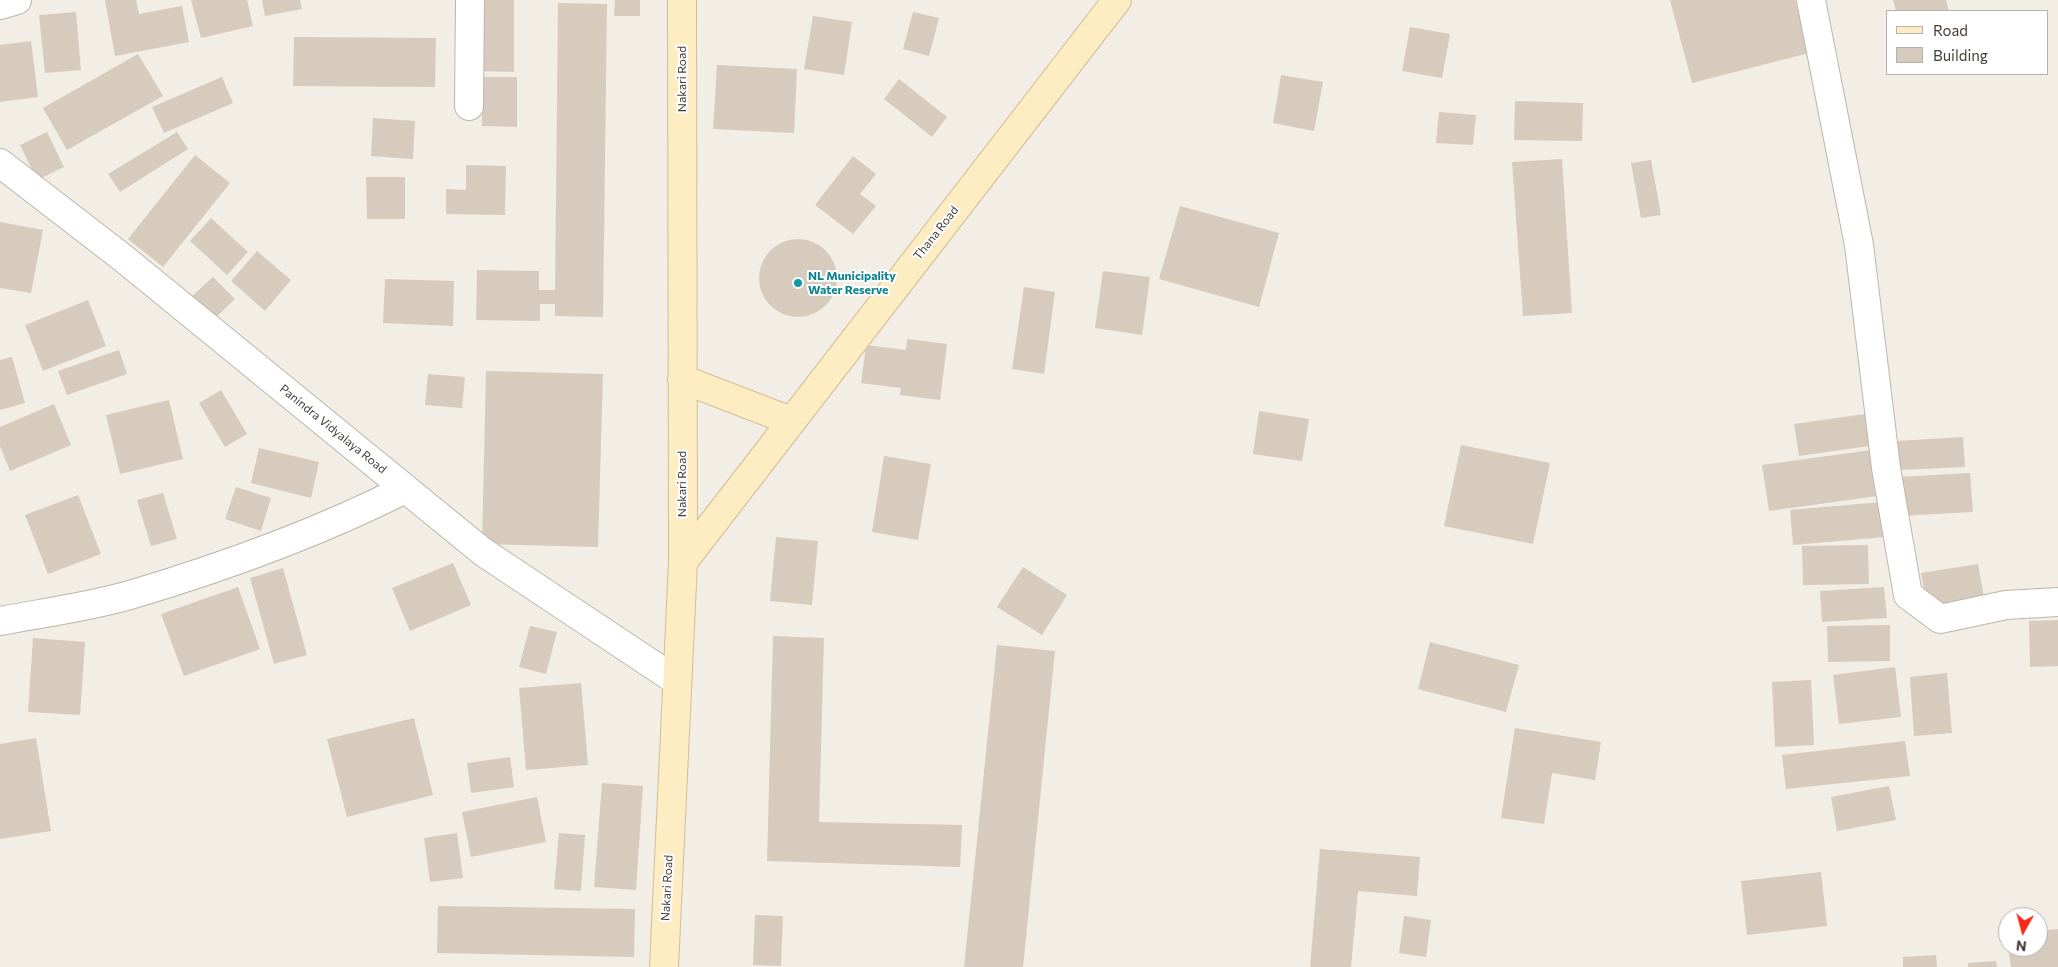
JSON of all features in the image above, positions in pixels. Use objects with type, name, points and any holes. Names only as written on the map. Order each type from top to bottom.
[{"type":"street","points":[[0,5],[17,0]]},
{"type":"street","points":[[469,106],[470,0]]},
{"type":"street","name":"Nakari Road","points":[[664,967],[682,562],[682,0]]},
{"type":"street","name":"Thana Road","points":[[682,562],[1117,0]]},
{"type":"street","points":[[1811,0],[1858,245],[1886,468],[1908,595],[1940,619],[2006,605],[2058,602]]},
{"type":"street","name":"Panindra Vidyalaya Road","points":[[0,162],[123,258],[483,552],[677,681]]},
{"type":"street","points":[[682,379],[791,421]]},
{"type":"street","points":[[0,621],[129,595],[257,552],[348,518],[405,489]]},
{"type":"building","points":[[105,0],[136,0],[139,14],[182,6],[189,42],[115,56]]},
{"type":"building","points":[[191,0],[247,0],[253,26],[201,38]]},
{"type":"building","points":[[262,0],[300,0],[302,9],[265,16]]},
{"type":"building","points":[[477,0],[514,0],[514,72],[477,71]]},
{"type":"building","points":[[615,0],[640,0],[640,16],[614,16]]},
{"type":"building","points":[[1670,0],[1795,0],[1809,53],[1692,83]]},
{"type":"building","points":[[1893,0],[1946,0],[1949,10],[1896,10]]},
{"type":"building","points":[[558,3],[607,4],[603,317],[555,316],[555,304],[540,304],[540,321],[476,320],[477,270],[539,271],[539,290],[555,290]]},
{"type":"building","points":[[76,12],[81,70],[45,73],[39,15]]},
{"type":"building","points":[[913,12],[939,18],[929,56],[903,49]]},
{"type":"building","points":[[813,16],[852,22],[844,75],[804,69]]},
{"type":"building","points":[[1410,27],[1450,34],[1442,78],[1402,71]]},
{"type":"building","points":[[294,37],[436,38],[435,87],[293,86]]},
{"type":"building","points":[[31,41],[38,97],[0,102],[0,45]]},
{"type":"building","points":[[138,54],[163,96],[67,150],[43,108]]},
{"type":"building","points":[[717,65],[797,69],[794,133],[713,129]]},
{"type":"building","points":[[1281,75],[1323,82],[1314,131],[1273,123]]},
{"type":"building","points":[[222,77],[233,103],[164,133],[152,107]]},
{"type":"building","points":[[482,77],[517,77],[517,127],[482,126]]},
{"type":"building","points":[[899,79],[947,117],[932,137],[884,99]]},
{"type":"building","points":[[1515,101],[1583,103],[1582,141],[1514,140]]},
{"type":"building","points":[[1439,112],[1476,115],[1473,145],[1436,143]]},
{"type":"building","points":[[373,118],[415,121],[413,159],[371,156]]},
{"type":"building","points":[[47,132],[64,167],[37,180],[20,145]]},
{"type":"building","points":[[177,132],[188,149],[120,192],[108,174]]},
{"type":"building","points":[[195,155],[230,183],[163,267],[128,239]]},
{"type":"building","points":[[853,156],[876,174],[860,194],[876,206],[853,234],[815,205]]},
{"type":"building","points":[[1562,159],[1572,313],[1523,316],[1512,162]]},
{"type":"building","points":[[1651,160],[1661,215],[1641,218],[1631,163]]},
{"type":"building","points":[[466,165],[506,166],[505,215],[446,214],[446,189],[466,190]]},
{"type":"building","points":[[366,177],[405,177],[405,219],[367,219]]},
{"type":"building","points":[[1180,206],[1279,233],[1259,307],[1159,279]]},
{"type":"building","points":[[211,218],[248,252],[227,275],[190,241]]},
{"type":"building","points":[[0,222],[43,230],[31,293],[0,288]]},
{"type":"building","name":"NL Municipality Water Reserve","points":[[790,239],[806,239],[820,245],[831,256],[837,270],[837,286],[831,300],[820,311],[806,317],[790,317],[776,311],[765,300],[759,286],[759,270],[765,256],[776,245]]},
{"type":"building","points":[[257,251],[291,280],[265,311],[231,281]]},
{"type":"building","points":[[1103,271],[1150,277],[1142,335],[1095,328]]},
{"type":"building","points":[[213,277],[235,299],[213,320],[191,297]]},
{"type":"building","points":[[385,279],[454,281],[453,326],[383,323]]},
{"type":"building","points":[[1024,287],[1055,292],[1044,374],[1012,369]]},
{"type":"building","points":[[88,300],[106,346],[43,371],[25,325]]},
{"type":"building","points":[[907,339],[947,344],[940,400],[900,395],[901,388],[861,383],[866,345],[906,350]]},
{"type":"building","points":[[119,350],[127,374],[67,395],[58,371]]},
{"type":"building","points":[[12,357],[25,403],[0,410],[0,360]]},
{"type":"building","points":[[486,371],[603,374],[598,547],[482,544]]},
{"type":"building","points":[[428,374],[465,377],[462,408],[425,405]]},
{"type":"building","points":[[221,390],[247,434],[225,447],[199,403]]},
{"type":"building","points":[[169,400],[183,459],[120,474],[106,415]]},
{"type":"building","points":[[54,404],[71,445],[10,471],[0,446],[0,427]]},
{"type":"building","points":[[1259,411],[1309,419],[1302,461],[1253,454]]},
{"type":"building","points":[[1865,414],[1869,446],[1799,456],[1794,424]]},
{"type":"building","points":[[1963,437],[1965,467],[1899,470],[1897,441]]},
{"type":"building","points":[[1461,445],[1550,463],[1533,544],[1444,526]]},
{"type":"building","points":[[259,448],[319,462],[311,498],[251,483]]},
{"type":"building","points":[[1871,450],[1878,496],[1769,511],[1762,465]]},
{"type":"building","points":[[884,456],[931,464],[918,540],[872,532]]},
{"type":"building","points":[[1970,473],[1973,512],[1901,516],[1898,477]]},
{"type":"building","points":[[236,487],[271,498],[261,531],[225,519]]},
{"type":"building","points":[[163,493],[177,539],[151,546],[137,500]]},
{"type":"building","points":[[78,495],[101,554],[48,574],[25,515]]},
{"type":"building","points":[[1881,502],[1885,537],[1793,545],[1790,510]]},
{"type":"building","points":[[776,537],[818,541],[812,605],[770,601]]},
{"type":"building","points":[[1868,545],[1869,584],[1803,585],[1802,546]]},
{"type":"building","points":[[453,563],[471,605],[410,631],[392,588]]},
{"type":"building","points":[[1978,564],[1984,597],[1927,606],[1921,573]]},
{"type":"building","points":[[1023,567],[1067,595],[1042,635],[997,607]]},
{"type":"building","points":[[283,568],[307,655],[274,664],[250,578]]},
{"type":"building","points":[[238,587],[260,649],[184,676],[161,614]]},
{"type":"building","points":[[1884,587],[1887,618],[1822,622],[1820,591]]},
{"type":"building","points":[[2058,620],[2058,666],[2030,667],[2029,621]]},
{"type":"building","points":[[1890,625],[1890,661],[1828,662],[1827,626]]},
{"type":"building","points":[[530,626],[557,632],[546,674],[519,667]]},
{"type":"building","points":[[773,636],[824,638],[819,822],[962,825],[960,867],[767,861]]},
{"type":"building","points":[[33,638],[85,642],[80,715],[28,712]]},
{"type":"building","points":[[1430,642],[1519,665],[1506,712],[1418,689]]},
{"type":"building","points":[[997,645],[1055,651],[1023,967],[964,967]]},
{"type":"building","points":[[1895,667],[1901,717],[1839,724],[1833,675]]},
{"type":"building","points":[[1947,673],[1952,733],[1914,736],[1910,677]]},
{"type":"building","points":[[1811,680],[1814,745],[1775,747],[1772,682]]},
{"type":"building","points":[[581,683],[588,765],[526,770],[519,688]]},
{"type":"building","points":[[414,718],[433,795],[347,817],[327,739]]},
{"type":"building","points":[[1515,728],[1601,742],[1595,780],[1552,773],[1544,824],[1501,818]]},
{"type":"building","points":[[36,738],[51,831],[0,839],[0,744]]},
{"type":"building","points":[[1905,741],[1910,776],[1786,789],[1782,755]]},
{"type":"building","points":[[510,757],[514,787],[471,793],[467,763]]},
{"type":"building","points":[[602,783],[643,786],[636,890],[594,887]]},
{"type":"building","points":[[1889,786],[1896,820],[1837,831],[1831,797]]},
{"type":"building","points":[[537,797],[546,842],[471,857],[462,812]]},
{"type":"building","points":[[457,833],[463,878],[430,882],[424,838]]},
{"type":"building","points":[[559,833],[585,835],[581,891],[554,889]]},
{"type":"building","points":[[1320,849],[1420,857],[1417,896],[1358,891],[1351,967],[1310,967]]},
{"type":"building","points":[[1821,872],[1827,926],[1747,935],[1741,881]]},
{"type":"building","points":[[438,906],[635,909],[634,957],[437,953]]},
{"type":"building","points":[[755,915],[783,916],[781,966],[753,965]]},
{"type":"building","points":[[1404,916],[1431,920],[1426,957],[1399,953]]},
{"type":"building","points":[[2058,929],[2058,967],[2011,967],[2010,957],[2048,957],[2048,930]]},
{"type":"building","points":[[1936,955],[1937,967],[1903,967],[1903,957]]},
{"type":"building","points":[[1996,961],[1997,967],[1968,967],[1968,963]]},
{"type":"place","name":"NL Municipality Water Reserve","points":[[798,283]]}]
